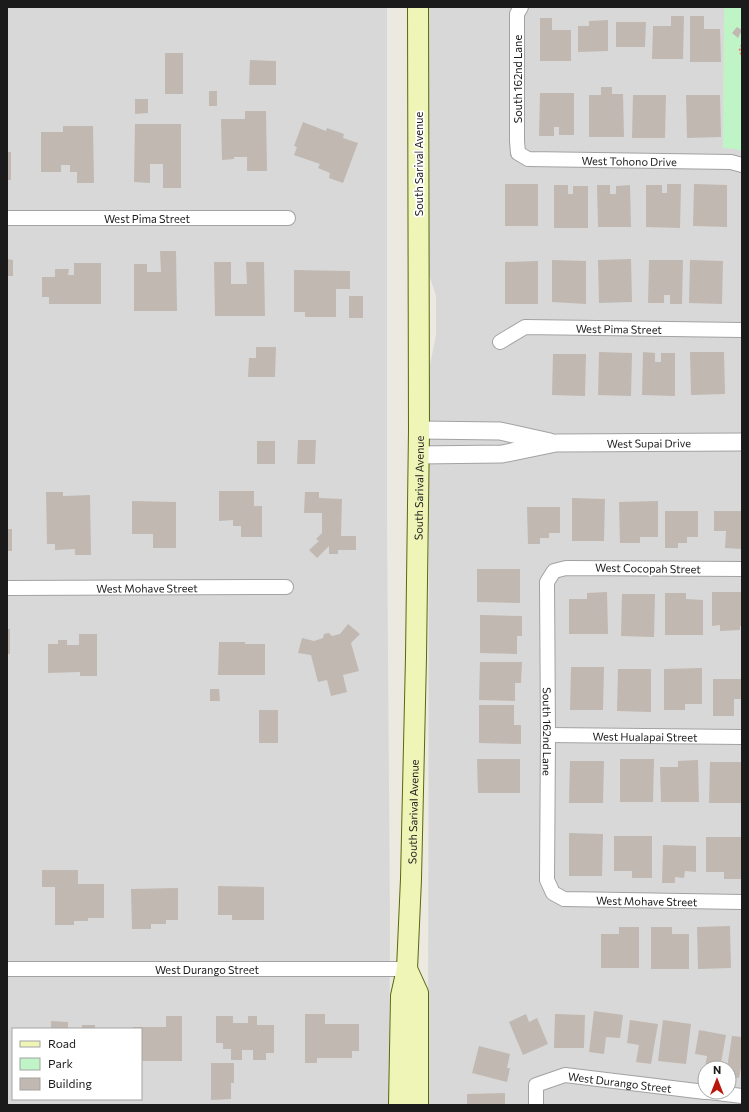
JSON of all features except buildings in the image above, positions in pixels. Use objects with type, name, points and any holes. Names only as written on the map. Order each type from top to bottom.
[{"type":"main road","name":"South Sarival Avenue","points":[[399,1105],[401,996],[407,969],[411,879],[415,681],[419,430],[418,7]]},
{"type":"main road","name":"South Sarival Avenue","points":[[407,969],[418,993],[418,1105]]},
{"type":"street","name":"South 162nd Lane","points":[[518,153],[517,14],[521,7]]},
{"type":"street","name":"West Tohono Drive","points":[[518,153],[528,159],[731,162],[742,165]]},
{"type":"street","name":"West Pima Street","points":[[7,218],[288,218]]},
{"type":"street","name":"West Pima Street","points":[[500,342],[524,327],[742,330]]},
{"type":"street","name":"West Supai Drive","points":[[419,430],[500,430],[556,443]]},
{"type":"street","name":"West Supai Drive","points":[[418,455],[502,454],[556,443],[742,442]]},
{"type":"street","name":"West Cocopah Street","points":[[554,571],[566,568],[742,570]]},
{"type":"street","name":"South 162nd Lane","points":[[553,893],[547,880],[547,582],[554,571]]},
{"type":"street","name":"West Mohave Street","points":[[7,588],[286,588]]},
{"type":"street","name":"West Hualapai Street","points":[[548,735],[742,737]]},
{"type":"street","name":"West Mohave Street","points":[[553,893],[564,899],[742,902]]},
{"type":"street","name":"West Durango Street","points":[[7,969],[407,969]]},
{"type":"street","name":"West Durango Street","points":[[536,1105],[536,1085],[565,1074],[697,1091]]},
{"type":"path","points":[[742,45],[740,50],[742,57]]},
{"type":"shaded area","points":[[7,7],[387,7],[387,519],[390,925],[389,1105],[7,1105]]},
{"type":"shaded area","points":[[427,7],[742,7],[742,1105],[428,1105],[428,401],[429,370],[436,335],[436,296],[428,271]]},
{"type":"green space","points":[[724,7],[742,7],[742,151],[723,148]]}]
